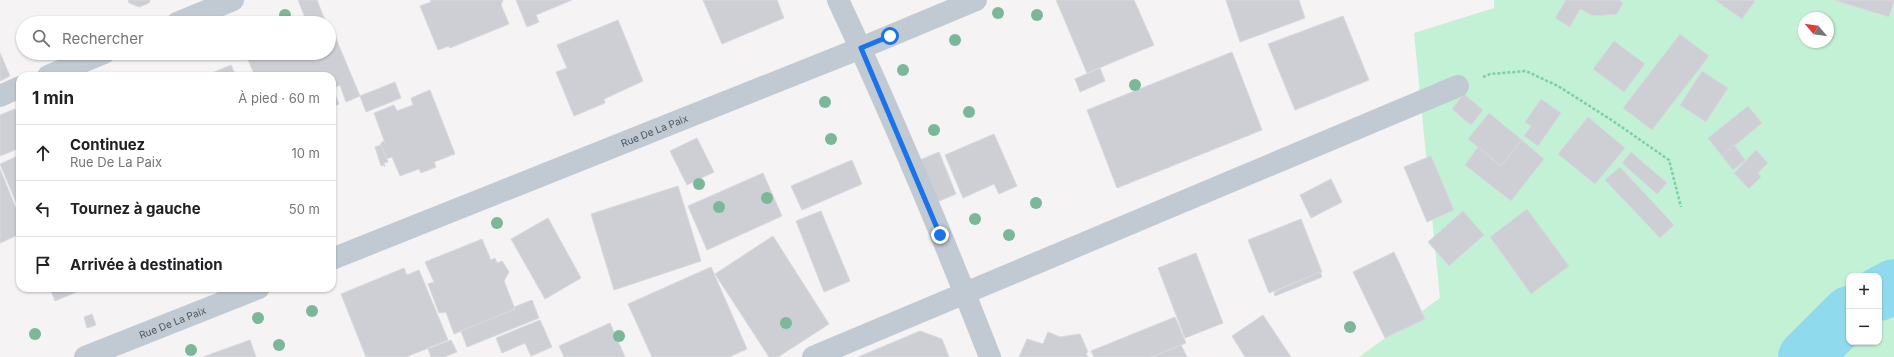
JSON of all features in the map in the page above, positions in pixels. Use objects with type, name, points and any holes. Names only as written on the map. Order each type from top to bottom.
[{"type":"street","points":[[194,16],[234,0]]},
{"type":"street","points":[[838,0],[861,48],[990,357]]},
{"type":"street","name":"Rue De La Paix","points":[[336,257],[861,48],[976,0]]},
{"type":"street","points":[[58,72],[87,60]]},
{"type":"street","points":[[813,357],[964,292],[1458,86]]},
{"type":"street","points":[[0,96],[16,90]]},
{"type":"street","name":"Rue De La Paix","points":[[86,357],[249,292]]},
{"type":"path","points":[[1458,86],[1490,74],[1526,71],[1558,86],[1613,120],[1670,160],[1681,207]]},
{"type":"green space","points":[[1494,0],[1894,0],[1894,357],[1359,357],[1440,298],[1414,33],[1494,8]]},
{"type":"building","points":[[128,0],[150,0],[149,3],[139,7],[129,3]]},
{"type":"building","points":[[298,0],[317,0],[323,16],[304,16]]},
{"type":"building","points":[[430,0],[503,0],[501,5],[509,24],[450,48],[449,46],[438,50],[420,6],[431,2]]},
{"type":"building","points":[[516,0],[572,0],[536,15],[539,22],[527,27]]},
{"type":"building","points":[[703,0],[777,0],[784,18],[722,44]]},
{"type":"building","points":[[1056,0],[1134,0],[1154,45],[1087,73]]},
{"type":"building","points":[[1226,0],[1299,0],[1305,18],[1240,42]]},
{"type":"building","points":[[1566,0],[1619,0],[1623,3],[1617,14],[1594,16],[1580,9],[1570,27],[1555,18]]},
{"type":"building","points":[[1715,0],[1753,0],[1755,1],[1742,19]]},
{"type":"building","points":[[1834,0],[1894,0],[1894,1],[1889,17]]},
{"type":"building","points":[[1343,16],[1369,80],[1295,110],[1268,44]]},
{"type":"building","points":[[618,20],[643,81],[604,99],[605,103],[574,116],[556,72],[567,68],[557,45]]},
{"type":"building","points":[[1680,34],[1709,56],[1652,130],[1623,108]]},
{"type":"building","points":[[336,39],[360,96],[346,102],[340,85],[336,87],[336,72],[253,72],[248,60],[336,60]]},
{"type":"building","points":[[1614,41],[1645,64],[1624,92],[1593,69]]},
{"type":"building","points":[[1232,52],[1262,130],[1117,188],[1087,110]]},
{"type":"building","points":[[0,53],[10,76],[0,81]]},
{"type":"building","points":[[231,65],[234,72],[214,72]]},
{"type":"building","points":[[1100,68],[1105,81],[1080,92],[1075,79]]},
{"type":"building","points":[[1702,71],[1728,88],[1706,122],[1680,105]]},
{"type":"building","points":[[395,82],[401,98],[366,112],[360,96]]},
{"type":"building","points":[[430,90],[455,154],[434,162],[436,167],[421,173],[419,169],[400,176],[392,157],[386,159],[380,145],[383,141],[385,143],[374,113],[394,105],[397,111],[413,105],[411,98]]},
{"type":"building","points":[[1464,94],[1483,110],[1471,125],[1452,109]]},
{"type":"building","points":[[336,96],[339,104],[336,105]]},
{"type":"building","points":[[1541,99],[1561,113],[1538,146],[1524,136],[1531,126],[1525,122]]},
{"type":"building","points":[[1748,106],[1762,123],[1722,156],[1708,138]]},
{"type":"building","points":[[15,109],[16,111],[16,150],[0,156],[0,115]]},
{"type":"building","points":[[1489,113],[1522,140],[1501,166],[1468,139]]},
{"type":"building","points":[[1588,117],[1625,148],[1595,184],[1558,154]]},
{"type":"building","points":[[994,134],[1017,186],[999,194],[994,184],[963,198],[945,155]]},
{"type":"building","points":[[697,138],[714,172],[687,185],[670,151]]},
{"type":"building","points":[[1522,140],[1544,159],[1511,201],[1465,165],[1478,147],[1501,166]]},
{"type":"building","points":[[381,145],[388,162],[384,163],[385,167],[383,165],[381,166],[375,147]]},
{"type":"building","points":[[1734,145],[1745,160],[1733,170],[1722,156]]},
{"type":"building","points":[[1756,150],[1768,163],[1758,173],[1761,177],[1749,189],[1734,173]]},
{"type":"building","points":[[939,152],[956,194],[932,204],[915,162]]},
{"type":"building","points":[[1631,152],[1667,183],[1657,194],[1622,163]]},
{"type":"building","points":[[1431,156],[1454,210],[1427,222],[1404,167]]},
{"type":"building","points":[[16,157],[16,202],[0,164]]},
{"type":"building","points":[[852,160],[862,184],[802,210],[791,186]]},
{"type":"building","points":[[1620,167],[1674,225],[1660,238],[1605,180]]},
{"type":"building","points":[[0,169],[16,208],[16,236],[0,243]]},
{"type":"building","points":[[763,173],[782,216],[707,250],[688,206]]},
{"type":"building","points":[[1331,179],[1342,202],[1311,218],[1300,195]]},
{"type":"building","points":[[678,186],[701,261],[614,290],[591,214]]},
{"type":"building","points":[[1527,209],[1569,266],[1531,294],[1490,237]]},
{"type":"building","points":[[821,211],[850,281],[824,292],[796,221]]},
{"type":"building","points":[[1463,211],[1484,235],[1449,266],[1428,242]]},
{"type":"building","points":[[548,218],[581,278],[545,299],[511,239]]},
{"type":"building","points":[[1301,219],[1322,272],[1269,293],[1248,240]]},
{"type":"building","points":[[773,236],[829,324],[778,357],[769,357],[715,274]]},
{"type":"building","points":[[482,239],[491,260],[495,258],[497,263],[502,261],[509,272],[504,281],[515,309],[454,334],[446,312],[439,313],[428,284],[434,282],[425,262]]},
{"type":"building","points":[[1394,252],[1425,319],[1385,338],[1353,272]]},
{"type":"building","points":[[1196,253],[1223,323],[1185,338],[1158,268]]},
{"type":"building","points":[[711,267],[747,349],[729,357],[652,357],[628,304]]},
{"type":"building","points":[[404,268],[407,275],[419,270],[448,340],[406,357],[366,357],[341,294]]},
{"type":"building","points":[[1320,272],[1322,277],[1275,296],[1274,292]]},
{"type":"building","points":[[52,292],[76,292],[55,301]]},
{"type":"building","points":[[532,300],[539,318],[467,347],[461,331],[515,309],[514,307]]},
{"type":"building","points":[[92,314],[96,325],[87,328],[84,317]]},
{"type":"building","points":[[1263,315],[1291,357],[1245,357],[1232,336]]},
{"type":"building","points":[[1175,317],[1186,343],[1151,357],[1094,357],[1091,351]]},
{"type":"building","points":[[540,320],[552,347],[531,356],[525,343],[502,353],[496,338]]},
{"type":"building","points":[[610,323],[625,357],[564,357],[559,346]]},
{"type":"building","points":[[920,331],[942,339],[949,357],[858,357]]},
{"type":"building","points":[[1048,332],[1060,337],[1080,334],[1088,352],[1086,353],[1088,357],[1019,357],[1027,339],[1043,344]]},
{"type":"building","points":[[250,340],[256,357],[203,357]]},
{"type":"building","points":[[451,340],[457,352],[444,357],[431,357],[428,349]]},
{"type":"building","points":[[1181,345],[1187,357],[1151,357]]},
{"type":"waterway","points":[[1882,292],[1894,286]]},
{"type":"waterway","points":[[1805,357],[1846,316]]},
{"type":"route","points":[[890,36],[861,48],[940,235]]}]
